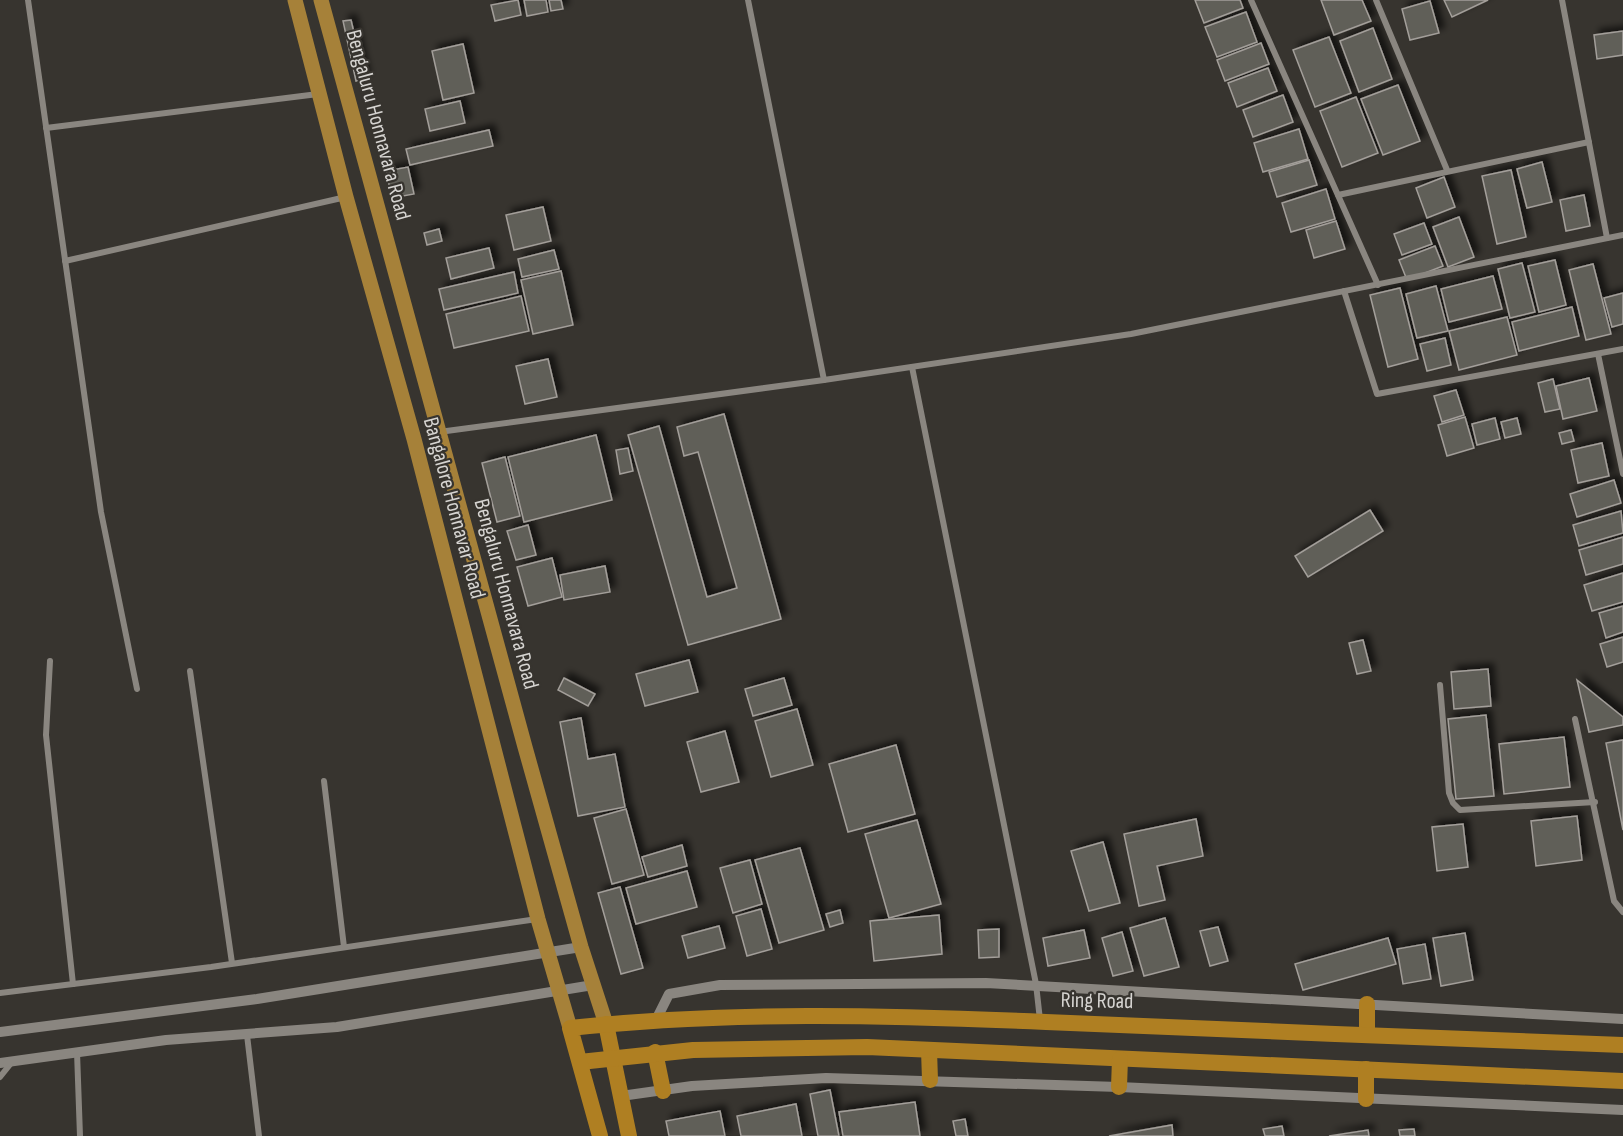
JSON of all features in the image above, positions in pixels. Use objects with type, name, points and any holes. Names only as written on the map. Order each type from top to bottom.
[{"type":"highway","points":[[1367,1004],[1367,1035]]},
{"type":"highway","name":"Ring Road","points":[[570,1028],[656,1020],[866,1016],[1623,1045]]},
{"type":"highway","points":[[606,1024],[629,1136]]},
{"type":"highway","points":[[570,1028],[600,1136]]},
{"type":"highway","points":[[580,1062],[655,1052],[745,1048],[929,1050],[1623,1081]]},
{"type":"highway","points":[[929,1050],[930,1080]]},
{"type":"highway","points":[[655,1052],[663,1091]]},
{"type":"highway","points":[[1119,1087],[1120,1059]]},
{"type":"highway","points":[[1366,1069],[1366,1099]]},
{"type":"main road","name":"Bangalore Honnavar Road","points":[[295,0],[346,197],[414,439],[538,919],[570,1028]]},
{"type":"main road","name":"Bengaluru Honnavara Road","points":[[321,0],[581,947],[606,1024]]},
{"type":"street","points":[[28,0],[101,512],[137,689]]},
{"type":"street","points":[[748,0],[824,380]]},
{"type":"street","points":[[1251,0],[1378,285]]},
{"type":"street","points":[[1376,0],[1447,170]]},
{"type":"street","points":[[1562,0],[1607,238]]},
{"type":"street","points":[[46,128],[321,94]]},
{"type":"street","points":[[1338,195],[1447,170],[1589,142]]},
{"type":"street","points":[[65,261],[346,197]]},
{"type":"street","points":[[439,432],[824,380],[1131,334],[1623,235]]},
{"type":"street","points":[[1344,291],[1377,394],[1623,349]]},
{"type":"street","points":[[1598,354],[1623,474]]},
{"type":"street","points":[[912,367],[1036,984],[1040,1022]]},
{"type":"street","points":[[50,661],[46,735],[73,984]]},
{"type":"street","points":[[190,671],[232,963]]},
{"type":"street","points":[[1440,685],[1449,793],[1453,804],[1460,810],[1595,802]]},
{"type":"street","points":[[1575,719],[1595,802],[1614,901],[1623,912]]},
{"type":"street","points":[[324,781],[344,947]]},
{"type":"street","points":[[0,993],[232,963],[538,919]]},
{"type":"street","points":[[0,1032],[257,999],[581,947]]},
{"type":"street","points":[[656,1020],[669,994],[720,985],[869,982],[1036,984],[1623,1019]]},
{"type":"street","points":[[0,1063],[166,1040],[337,1027],[593,984]]},
{"type":"street","points":[[247,1035],[259,1136]]},
{"type":"street","points":[[77,1052],[80,1136]]},
{"type":"street","points":[[0,1077],[13,1061]]},
{"type":"street","points":[[621,1096],[692,1086],[826,1078],[1119,1087],[1623,1110]]},
{"type":"building","points":[[518,0],[521,15],[495,21],[491,5]]},
{"type":"building","points":[[524,0],[546,0],[548,12],[527,16]]},
{"type":"building","points":[[549,0],[561,0],[563,9],[551,11]]},
{"type":"building","points":[[1195,0],[1240,0],[1243,8],[1204,23]]},
{"type":"building","points":[[1321,0],[1362,0],[1371,21],[1334,35]]},
{"type":"building","points":[[1444,0],[1488,0],[1452,17]]},
{"type":"building","points":[[1430,1],[1439,33],[1410,40],[1402,9]]},
{"type":"building","points":[[1246,12],[1257,42],[1217,57],[1205,27]]},
{"type":"building","points":[[351,20],[365,79],[356,81],[343,21]]},
{"type":"building","points":[[1373,28],[1392,79],[1359,92],[1340,41]]},
{"type":"building","points":[[1623,31],[1623,55],[1597,59],[1594,35]]},
{"type":"building","points":[[1329,37],[1351,93],[1315,107],[1293,50]]},
{"type":"building","points":[[1261,43],[1269,64],[1225,81],[1217,60]]},
{"type":"building","points":[[463,44],[474,93],[443,100],[432,51]]},
{"type":"building","points":[[1268,68],[1277,91],[1237,107],[1228,83]]},
{"type":"building","points":[[1398,85],[1420,141],[1383,155],[1361,99]]},
{"type":"building","points":[[1283,95],[1293,122],[1253,137],[1243,110]]},
{"type":"building","points":[[1356,97],[1378,153],[1342,167],[1320,111]]},
{"type":"building","points":[[460,101],[465,123],[430,131],[425,109]]},
{"type":"building","points":[[1299,129],[1308,159],[1263,172],[1254,143]]},
{"type":"building","points":[[489,130],[493,146],[410,165],[406,149]]},
{"type":"building","points":[[1309,160],[1317,185],[1277,197],[1269,172]]},
{"type":"building","points":[[1542,162],[1552,202],[1527,208],[1517,169]]},
{"type":"building","points":[[408,167],[414,194],[392,198],[386,171]]},
{"type":"building","points":[[1511,170],[1526,237],[1497,244],[1482,176]]},
{"type":"building","points":[[1444,177],[1455,207],[1427,218],[1416,188]]},
{"type":"building","points":[[1326,189],[1335,219],[1291,232],[1282,203]]},
{"type":"building","points":[[1584,195],[1590,226],[1566,231],[1560,200]]},
{"type":"building","points":[[543,207],[551,241],[514,250],[506,215]]},
{"type":"building","points":[[1459,217],[1474,257],[1448,267],[1433,227]]},
{"type":"building","points":[[1336,221],[1345,249],[1314,258],[1306,230]]},
{"type":"building","points":[[1424,223],[1432,244],[1402,255],[1394,234]]},
{"type":"building","points":[[439,229],[442,241],[427,245],[424,233]]},
{"type":"building","points":[[1435,246],[1443,266],[1407,280],[1399,260]]},
{"type":"building","points":[[489,248],[494,268],[451,279],[446,258]]},
{"type":"building","points":[[554,250],[559,269],[522,277],[518,259]]},
{"type":"building","points":[[1555,260],[1566,305],[1539,312],[1528,266]]},
{"type":"building","points":[[1522,263],[1535,312],[1510,318],[1498,269]]},
{"type":"building","points":[[1593,264],[1611,334],[1586,340],[1569,270]]},
{"type":"building","points":[[561,271],[573,325],[533,334],[521,280]]},
{"type":"building","points":[[514,272],[518,293],[444,310],[439,289]]},
{"type":"building","points":[[1493,276],[1502,309],[1449,322],[1441,289]]},
{"type":"building","points":[[1436,286],[1448,331],[1417,338],[1406,294]]},
{"type":"building","points":[[1400,288],[1418,359],[1388,367],[1370,295]]},
{"type":"building","points":[[1623,293],[1623,324],[1612,327],[1604,298]]},
{"type":"building","points":[[521,296],[529,331],[454,348],[446,314]]},
{"type":"building","points":[[1572,307],[1579,336],[1519,351],[1512,322]]},
{"type":"building","points":[[1507,317],[1517,355],[1459,370],[1449,331]]},
{"type":"building","points":[[1445,338],[1451,365],[1427,371],[1420,344]]},
{"type":"building","points":[[548,359],[557,397],[525,404],[516,366]]},
{"type":"building","points":[[1589,378],[1597,411],[1563,419],[1556,386]]},
{"type":"building","points":[[1553,379],[1560,409],[1545,412],[1538,383]]},
{"type":"building","points":[[1456,390],[1464,415],[1442,422],[1434,396]]},
{"type":"building","points":[[724,414],[781,619],[688,645],[628,435],[659,426],[707,597],[737,588],[698,452],[684,456],[677,427]]},
{"type":"building","points":[[1465,417],[1474,448],[1447,456],[1438,425]]},
{"type":"building","points":[[1495,418],[1500,439],[1477,445],[1472,424]]},
{"type":"building","points":[[1517,418],[1521,434],[1505,438],[1501,422]]},
{"type":"building","points":[[1571,430],[1574,441],[1562,444],[1559,433]]},
{"type":"building","points":[[596,435],[612,500],[524,522],[508,457]]},
{"type":"building","points":[[1602,443],[1609,476],[1578,483],[1571,450]]},
{"type":"building","points":[[628,448],[633,471],[620,474],[616,450]]},
{"type":"building","points":[[505,457],[520,516],[497,522],[482,463]]},
{"type":"building","points":[[1614,480],[1621,503],[1577,517],[1570,494]]},
{"type":"building","points":[[1370,510],[1383,531],[1308,577],[1295,556]]},
{"type":"building","points":[[1621,511],[1623,533],[1579,546],[1573,525]]},
{"type":"building","points":[[528,525],[536,555],[516,560],[507,531]]},
{"type":"building","points":[[1623,537],[1623,564],[1586,575],[1579,550]]},
{"type":"building","points":[[552,558],[562,597],[528,606],[517,567]]},
{"type":"building","points":[[605,566],[610,592],[564,600],[560,575]]},
{"type":"building","points":[[1623,573],[1623,602],[1592,611],[1584,585]]},
{"type":"building","points":[[1623,606],[1623,632],[1606,638],[1599,613]]},
{"type":"building","points":[[1623,637],[1623,662],[1607,667],[1600,644]]},
{"type":"building","points":[[1363,640],[1371,671],[1357,674],[1349,643]]},
{"type":"building","points":[[689,660],[698,692],[645,706],[636,674]]},
{"type":"building","points":[[1488,669],[1491,706],[1454,709],[1451,672]]},
{"type":"building","points":[[564,678],[595,694],[588,706],[558,690]]},
{"type":"building","points":[[784,678],[792,705],[753,716],[745,689]]},
{"type":"building","points":[[1577,680],[1623,717],[1623,725],[1589,732]]},
{"type":"building","points":[[797,709],[813,765],[771,777],[755,721]]},
{"type":"building","points":[[1486,715],[1494,796],[1456,799],[1448,719]]},
{"type":"building","points":[[581,718],[588,759],[615,754],[625,807],[578,816],[560,722]]},
{"type":"building","points":[[725,731],[739,782],[701,792],[687,742]]},
{"type":"building","points":[[1564,737],[1570,787],[1504,794],[1499,744]]},
{"type":"building","points":[[1623,740],[1623,830],[1606,743]]},
{"type":"building","points":[[896,745],[915,814],[848,832],[829,764]]},
{"type":"building","points":[[626,809],[644,875],[612,884],[594,818]]},
{"type":"building","points":[[1577,816],[1582,860],[1536,866],[1531,821]]},
{"type":"building","points":[[1196,819],[1203,856],[1157,866],[1165,900],[1139,906],[1124,834]]},
{"type":"building","points":[[917,820],[941,904],[889,918],[865,834]]},
{"type":"building","points":[[1463,824],[1468,867],[1437,871],[1432,827]]},
{"type":"building","points":[[1103,842],[1120,903],[1089,911],[1071,851]]},
{"type":"building","points":[[682,845],[687,866],[648,877],[642,857]]},
{"type":"building","points":[[800,848],[824,930],[779,943],[755,860]]},
{"type":"building","points":[[750,860],[762,904],[733,913],[720,868]]},
{"type":"building","points":[[687,871],[697,907],[636,924],[626,888]]},
{"type":"building","points":[[620,887],[643,968],[621,974],[598,893]]},
{"type":"building","points":[[761,909],[772,949],[747,956],[736,916]]},
{"type":"building","points":[[840,910],[843,923],[830,927],[826,914]]},
{"type":"building","points":[[939,915],[942,954],[874,961],[870,921]]},
{"type":"building","points":[[1165,918],[1179,967],[1144,976],[1130,928]]},
{"type":"building","points":[[719,926],[725,948],[688,958],[682,936]]},
{"type":"building","points":[[1218,927],[1228,961],[1210,966],[1200,931]]},
{"type":"building","points":[[999,929],[999,957],[979,958],[978,930]]},
{"type":"building","points":[[1084,930],[1090,958],[1048,966],[1043,938]]},
{"type":"building","points":[[1122,932],[1133,971],[1113,976],[1102,938]]},
{"type":"building","points":[[1465,933],[1473,980],[1441,986],[1433,938]]},
{"type":"building","points":[[1388,938],[1396,964],[1303,990],[1295,964]]},
{"type":"building","points":[[1425,944],[1431,979],[1403,984],[1397,949]]},
{"type":"building","points":[[830,1090],[839,1136],[818,1136],[810,1094]]},
{"type":"building","points":[[915,1102],[920,1136],[843,1136],[839,1112]]},
{"type":"building","points":[[796,1104],[802,1136],[741,1136],[737,1116]]},
{"type":"building","points":[[720,1111],[725,1136],[669,1136],[666,1121]]},
{"type":"building","points":[[965,1119],[968,1136],[956,1136],[953,1121]]},
{"type":"building","points":[[1172,1125],[1173,1136],[1109,1136]]},
{"type":"building","points":[[1282,1126],[1284,1136],[1265,1136],[1263,1129]]},
{"type":"building","points":[[1414,1129],[1415,1136],[1400,1136],[1399,1130]]},
{"type":"building","points":[[1368,1130],[1369,1136],[1329,1136]]}]
